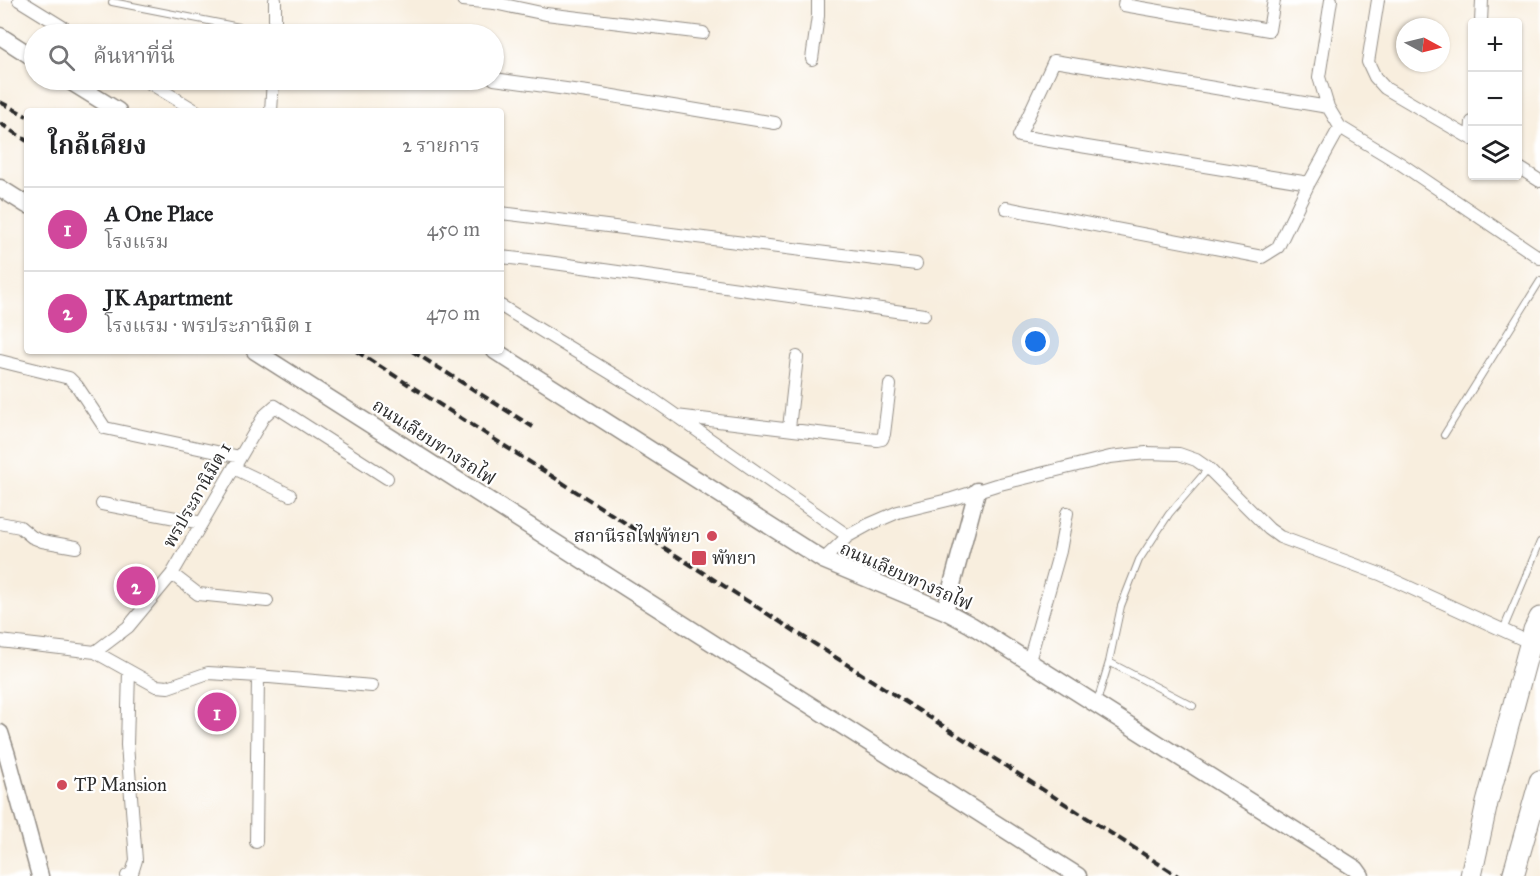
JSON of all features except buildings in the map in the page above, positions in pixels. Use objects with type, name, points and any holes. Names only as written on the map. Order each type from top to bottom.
[{"type":"highway","points":[[1469,876],[1534,630],[1540,618]]},
{"type":"highway","points":[[1514,876],[1540,781]]},
{"type":"street","points":[[19,0],[58,24]]},
{"type":"street","points":[[275,0],[275,24]]},
{"type":"street","points":[[463,0],[494,3],[546,14],[704,33]]},
{"type":"street","points":[[812,59],[818,0]]},
{"type":"street","points":[[1125,0],[1124,5],[1269,30],[1274,0]]},
{"type":"street","points":[[1330,0],[1319,77],[1328,107],[1340,127],[1540,258]]},
{"type":"street","points":[[1378,0],[1368,62],[1375,77],[1385,88],[1468,137]]},
{"type":"street","points":[[1480,18],[1482,0]]},
{"type":"street","points":[[0,36],[24,52]]},
{"type":"street","points":[[1309,183],[1019,136],[1054,61],[1328,107]]},
{"type":"street","points":[[504,80],[776,123]]},
{"type":"street","points":[[84,90],[113,108]]},
{"type":"street","points":[[161,90],[191,108]]},
{"type":"street","points":[[271,108],[272,90]]},
{"type":"street","points":[[1006,208],[1262,257],[1278,247],[1309,183],[1340,127]]},
{"type":"street","points":[[1522,170],[1540,182]]},
{"type":"street","points":[[0,188],[24,203]]},
{"type":"street","points":[[504,213],[916,264]]},
{"type":"street","points":[[504,257],[924,315]]},
{"type":"street","points":[[504,308],[645,394],[848,536]]},
{"type":"street","name":"ถนนเลียบทางรถไฟ","points":[[260,354],[1078,876]]},
{"type":"street","name":"ถนนเลียบทางรถไฟ","points":[[500,354],[824,560],[945,611],[971,625],[1356,869],[1361,876]]},
{"type":"street","points":[[789,428],[796,357]]},
{"type":"street","points":[[0,361],[69,378],[77,386],[105,428],[237,463],[290,495]]},
{"type":"street","points":[[675,416],[878,440],[882,439],[884,434],[890,385]]},
{"type":"street","name":"พรประภานิมิต 1","points":[[95,652],[128,627],[172,574],[264,416],[275,406],[387,478]]},
{"type":"street","points":[[824,560],[848,536],[898,512],[1110,457],[1146,453],[1179,454],[1196,460],[1209,469],[1269,529],[1280,537],[1380,574],[1531,643]]},
{"type":"street","points":[[945,611],[977,491]]},
{"type":"street","points":[[102,504],[202,523]]},
{"type":"street","points":[[1029,661],[1060,551],[1067,513]]},
{"type":"street","points":[[0,523],[20,527],[32,537],[42,541],[76,547]]},
{"type":"street","points":[[172,574],[198,594],[267,601]]},
{"type":"street","points":[[0,640],[95,652],[156,686],[168,687],[208,673],[372,686]]},
{"type":"street","points":[[127,876],[132,873],[135,860],[127,745],[129,671]]},
{"type":"street","points":[[256,843],[258,676]]},
{"type":"street","points":[[0,733],[4,754],[40,876]]},
{"type":"lane","points":[[112,2],[224,24]]},
{"type":"lane","points":[[1444,435],[1540,281]]},
{"type":"lane","points":[[1096,704],[1109,662],[1121,606],[1139,560],[1169,514],[1209,469]]},
{"type":"lane","points":[[1503,630],[1540,542]]},
{"type":"lane","points":[[1109,662],[1192,706]]},
{"type":"railway","points":[[0,102],[24,114]]},
{"type":"railway","points":[[0,123],[24,139]]},
{"type":"railway","points":[[361,354],[1178,876]]},
{"type":"railway","points":[[417,354],[533,427]]},
{"type":"place","name":"สถานีรถไฟพัทยา","points":[[712,536]]},
{"type":"place","name":"พัทยา","points":[[699,558]]},
{"type":"place","name":"JK Apartment","points":[[136,586]]},
{"type":"place","name":"A One Place","points":[[217,712]]},
{"type":"place","name":"TP Mansion","points":[[62,785]]}]
